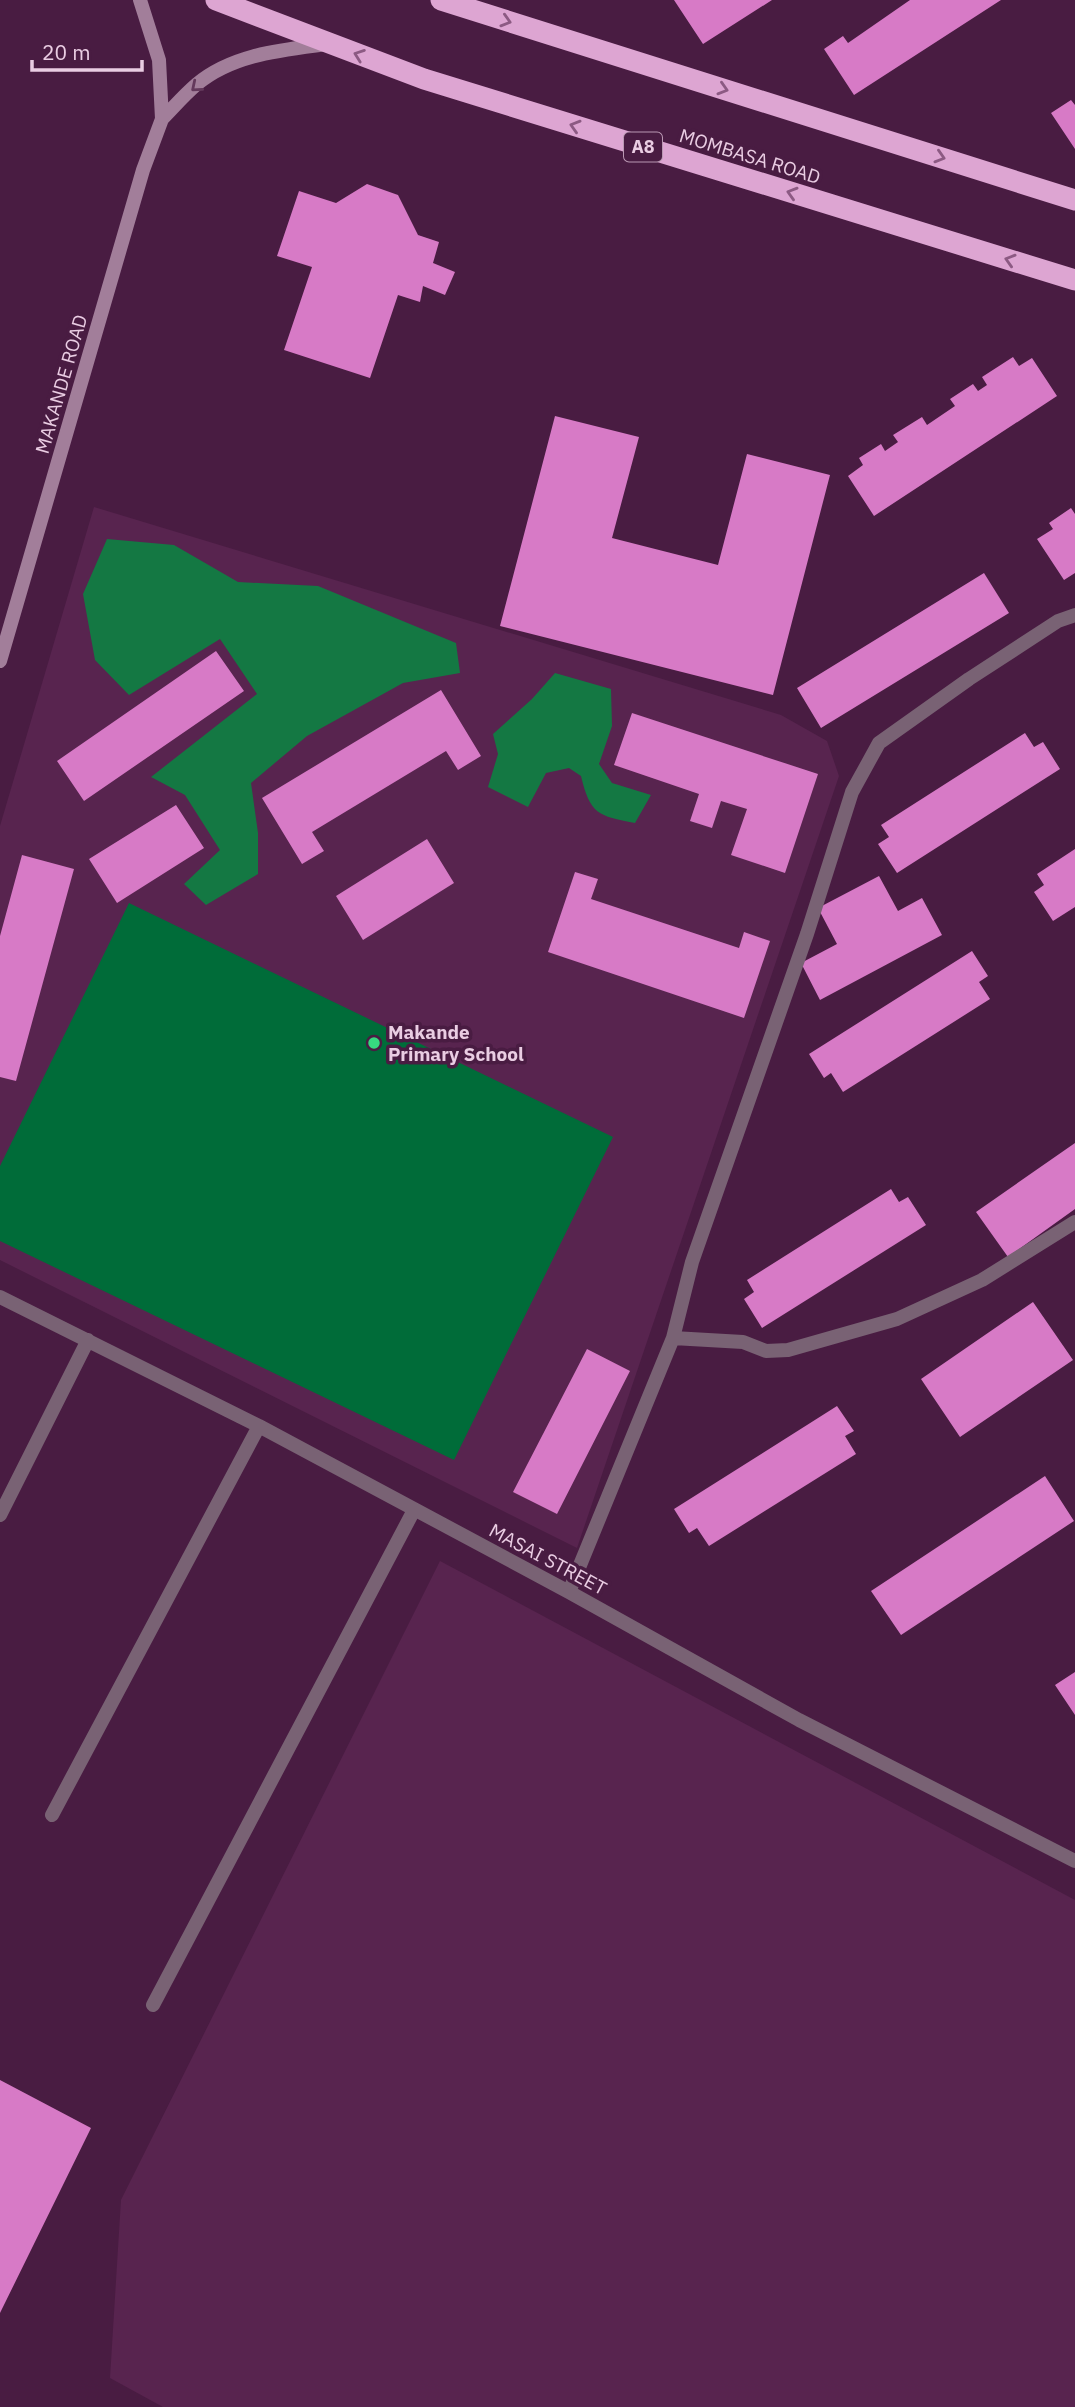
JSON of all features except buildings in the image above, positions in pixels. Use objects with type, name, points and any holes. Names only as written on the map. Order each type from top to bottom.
[{"type":"highway","name":"MOMBASA ROAD","points":[[216,0],[424,79],[1075,280]]},
{"type":"highway","points":[[441,0],[1075,200]]},
{"type":"main road","name":"MAKANDE ROAD","points":[[0,661],[143,170],[162,119],[159,61],[140,0]]},
{"type":"main road","name":"MAKANDE ROAD","points":[[162,119],[198,83],[232,64],[262,53],[328,44]]},
{"type":"street","points":[[569,1592],[673,1338],[692,1262],[807,934],[852,792],[879,743],[969,679],[1058,621],[1075,615]]},
{"type":"street","points":[[673,1338],[743,1342],[766,1351],[788,1350],[861,1330],[897,1319],[982,1280],[1075,1222]]},
{"type":"street","name":"MASAI STREET","points":[[0,1297],[259,1426],[569,1592],[799,1720],[1075,1861]]},
{"type":"street","points":[[0,1515],[88,1339]]},
{"type":"street","points":[[52,1815],[259,1426]]},
{"type":"street","points":[[153,2005],[414,1510]]},
{"type":"shaded area","name":"Makande Primary School","points":[[94,507],[781,715],[827,741],[839,776],[577,1548],[0,1260],[0,826]]},
{"type":"shaded area","points":[[440,1561],[1075,1900],[1075,2407],[163,2407],[110,2378],[121,2200]]},
{"type":"green space","points":[[107,539],[174,545],[238,582],[318,586],[456,643],[460,673],[403,683],[307,736],[251,783],[258,833],[258,874],[206,905],[184,884],[220,850],[185,795],[151,777],[257,694],[220,639],[129,695],[95,660],[83,594]]},
{"type":"green space","points":[[555,673],[611,689],[612,726],[599,764],[612,783],[651,795],[635,823],[604,815],[592,806],[581,776],[569,768],[546,773],[528,807],[488,787],[498,754],[493,734],[532,699]]},
{"type":"green space","points":[[129,903],[613,1137],[454,1460],[0,1241],[0,1166]]},
{"type":"place","name":"Makande Primary School","points":[[374,1043]]}]
